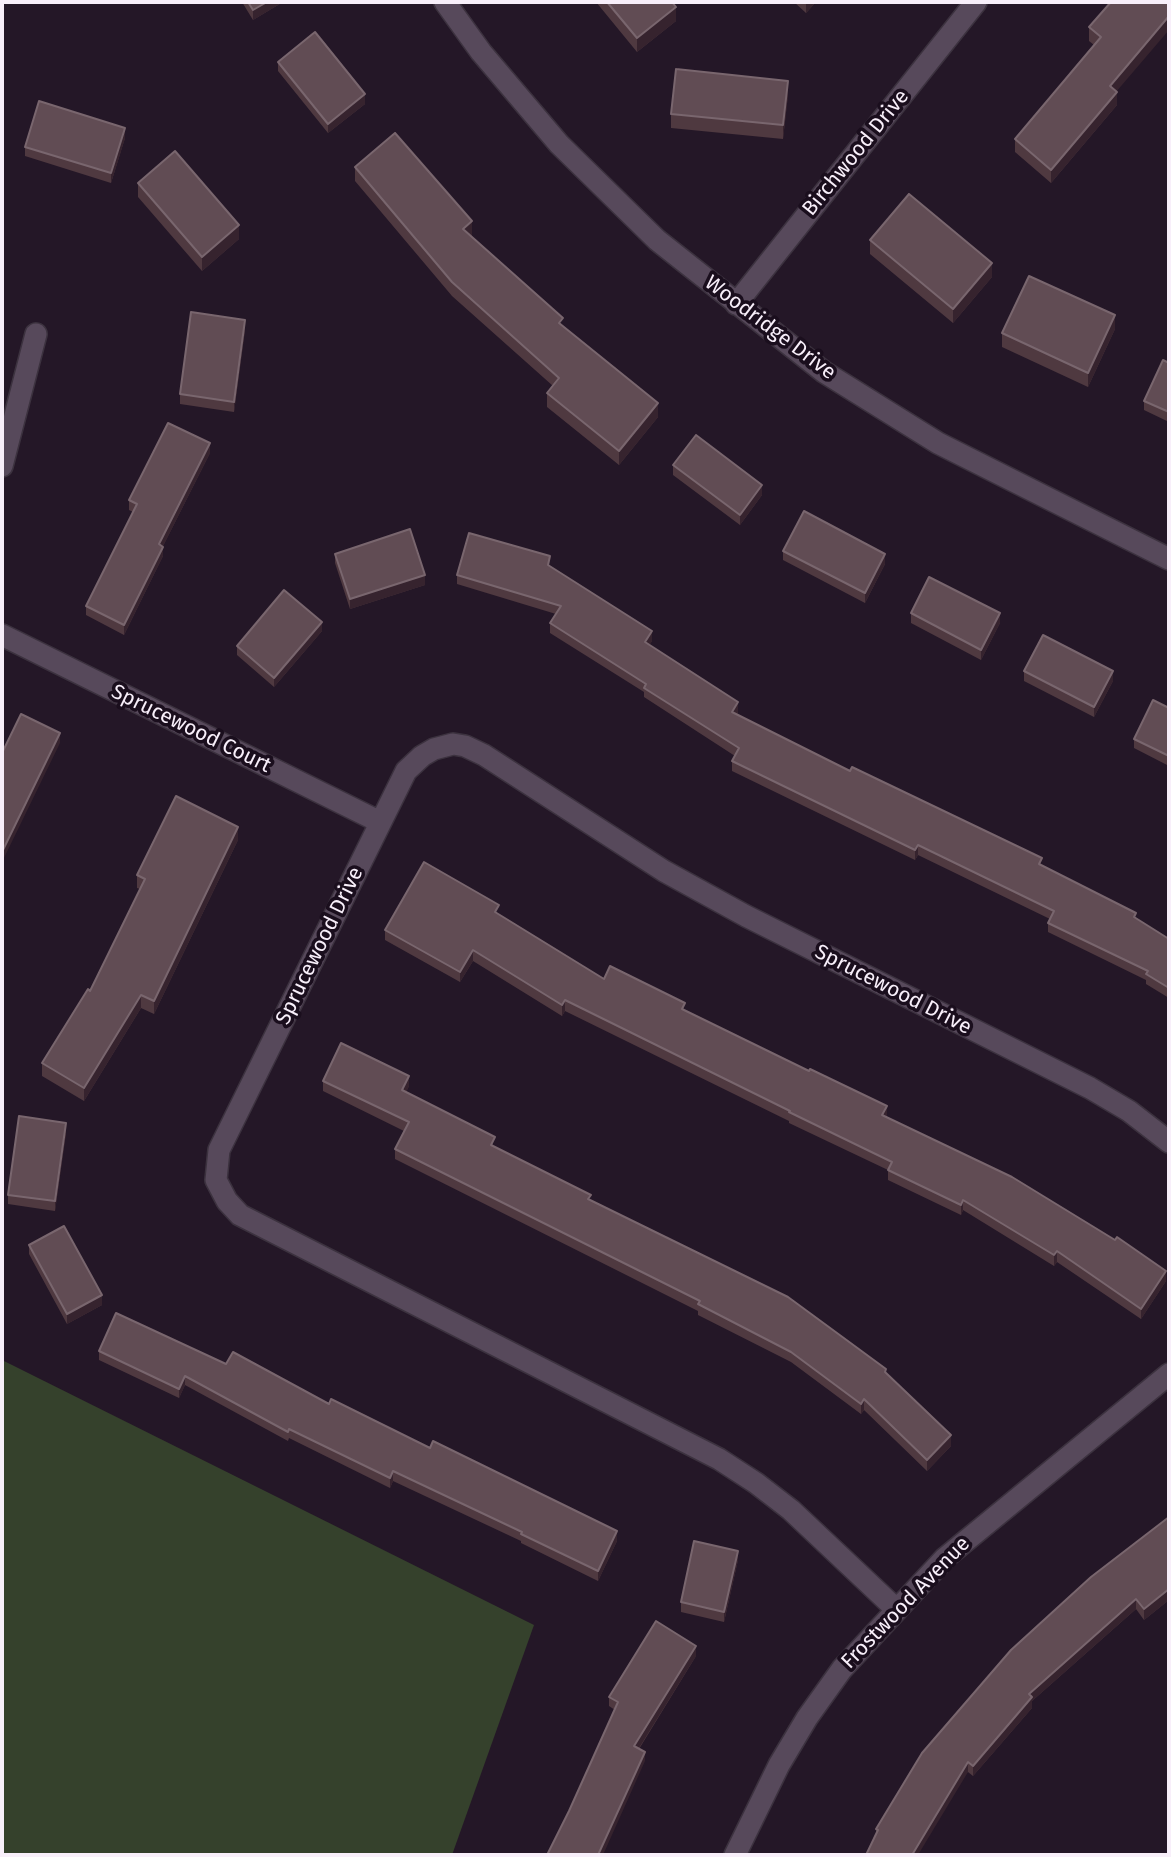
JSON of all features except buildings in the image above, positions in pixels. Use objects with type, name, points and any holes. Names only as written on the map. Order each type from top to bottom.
[{"type":"street","name":"Woodridge Drive","points":[[445,2],[481,52],[559,144],[657,240],[824,372],[938,443],[1169,559]]},
{"type":"street","name":"Birchwood Drive","points":[[736,304],[976,2]]},
{"type":"street","points":[[2,466],[36,334]]},
{"type":"street","name":"Sprucewood Court","points":[[2,635],[380,822]]},
{"type":"street","name":"Sprucewood Drive","points":[[897,1610],[791,1510],[719,1459],[240,1215],[227,1201],[216,1180],[219,1150],[406,771],[422,756],[453,744],[465,746],[484,755],[664,871],[747,916],[1090,1088],[1129,1111],[1169,1142]]},
{"type":"street","name":"Frostwood Avenue","points":[[735,1855],[779,1765],[807,1718],[842,1669],[945,1558],[1169,1374]]},
{"type":"green space","points":[[2,1360],[534,1625],[452,1855],[2,1855]]}]
